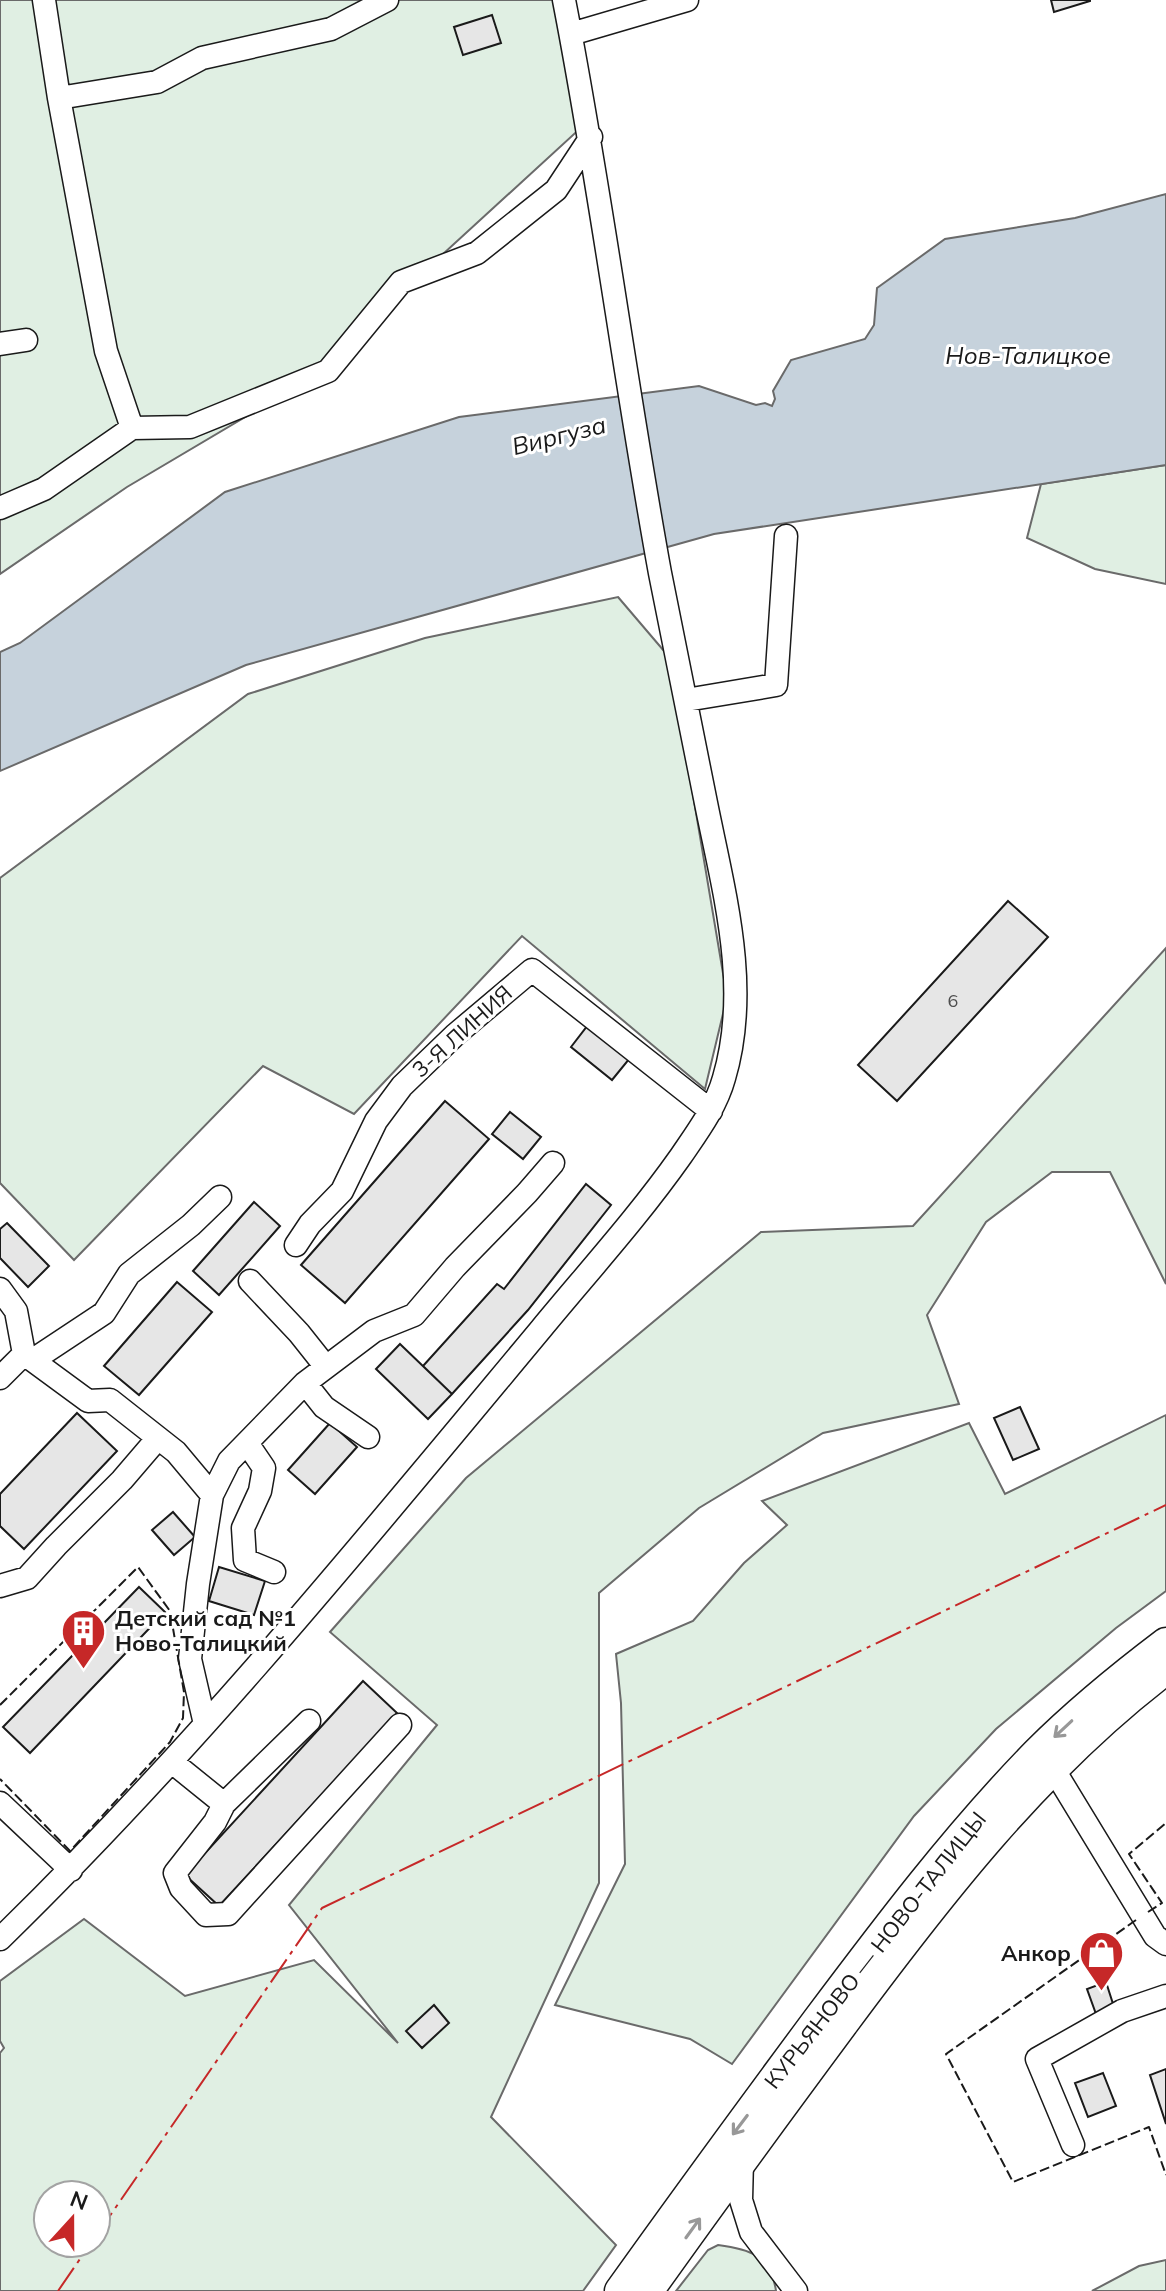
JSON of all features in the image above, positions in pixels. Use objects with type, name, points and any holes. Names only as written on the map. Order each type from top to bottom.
[{"type":"main road","name":"КУРЬЯНОВО — НОВО-ТАЛИЦЫ","points":[[620,2291],[894,1918],[970,1825],[1038,1752],[1116,1682],[1166,1643]]},
{"type":"main road","name":"КУРЬЯНОВО — НОВО-ТАЛИЦЫ","points":[[648,2291],[913,1929],[985,1841],[1097,1726],[1166,1669]]},
{"type":"street","points":[[44,0],[106,351],[132,428]]},
{"type":"street","points":[[59,98],[157,82],[202,58],[331,29],[387,0]]},
{"type":"street","points":[[0,1939],[71,1870],[172,1762],[397,1502],[659,1187],[711,1111],[724,1078],[733,1035],[737,977],[729,916],[660,570],[591,137],[564,0]]},
{"type":"street","points":[[571,34],[687,0]]},
{"type":"street","points":[[0,508],[44,489],[132,428],[190,427],[328,371],[401,282],[477,253],[556,190],[591,137]]},
{"type":"street","points":[[0,344],[26,340]]},
{"type":"street","points":[[686,700],[776,685],[786,536]]},
{"type":"street","name":"3-Я ЛИНИЯ","points":[[296,1245],[310,1224],[342,1191],[376,1121],[402,1086],[532,970],[711,1111]]},
{"type":"street","points":[[205,1724],[190,1659],[212,1495],[229,1461],[305,1383],[374,1331],[414,1315],[553,1163]]},
{"type":"street","points":[[0,1378],[28,1357],[104,1313],[129,1274],[191,1225],[220,1197]]},
{"type":"street","points":[[250,1281],[326,1367]]},
{"type":"street","points":[[0,1289],[16,1311],[28,1357],[88,1401],[110,1400],[176,1452],[212,1495]]},
{"type":"street","points":[[305,1383],[324,1407],[368,1437]]},
{"type":"street","points":[[0,1586],[27,1578],[122,1480],[158,1438]]},
{"type":"street","points":[[247,1443],[264,1468],[260,1491],[243,1528],[245,1560],[274,1572]]},
{"type":"street","points":[[309,1721],[224,1804],[215,1822],[175,1873],[181,1888],[206,1915],[228,1914],[400,1725]]},
{"type":"street","points":[[172,1762],[224,1804]]},
{"type":"street","points":[[1054,1770],[1155,1936],[1166,1944]]},
{"type":"street","points":[[0,1803],[71,1870]]},
{"type":"street","points":[[1073,2145],[1037,2059],[1122,2011],[1166,1996]]},
{"type":"street","points":[[742,2159],[741,2200],[751,2232],[796,2291]]},
{"type":"green space","points":[[0,0],[560,0],[584,125],[301,384],[127,487],[0,574]]},
{"type":"green space","points":[[1166,465],[1166,584],[1095,569],[1027,538],[1041,484]]},
{"type":"green space","points":[[618,597],[670,658],[727,997],[705,1089],[522,936],[354,1114],[263,1066],[74,1260],[0,1183],[0,878],[248,694],[425,638]]},
{"type":"green space","points":[[1166,948],[1166,1284],[1110,1172],[1052,1172],[986,1222],[927,1315],[959,1404],[823,1433],[699,1508],[599,1593],[599,1883],[491,2117],[616,2245],[583,2291],[0,2291],[0,2053],[4,2048],[0,2041],[0,1981],[84,1919],[185,1996],[314,1960],[398,2043],[289,1905],[437,1725],[330,1632],[466,1478],[761,1232],[913,1226]]},
{"type":"green space","points":[[1166,1415],[1166,1591],[1116,1628],[996,1729],[914,1816],[732,2064],[690,2039],[555,2005],[625,1864],[621,1703],[616,1654],[693,1621],[744,1563],[787,1525],[762,1501],[969,1423],[1005,1494]]},
{"type":"green space","points":[[718,2245],[757,2256],[769,2269],[776,2291],[676,2291],[708,2250]]},
{"type":"green space","points":[[1166,2260],[1166,2291],[1092,2291],[1139,2266]]},
{"type":"water","name":"Нов-Талицкое","points":[[1166,194],[1166,465],[714,534],[246,665],[0,771],[0,652],[20,643],[225,492],[459,417],[699,386],[756,405],[765,403],[772,406],[775,399],[773,391],[791,360],[865,339],[874,325],[877,288],[945,239],[1075,218]]},
{"type":"building","points":[[1051,0],[1090,0],[1090,1],[1054,12]]},
{"type":"building","points":[[492,15],[501,43],[463,55],[454,27]]},
{"type":"building","points":[[1008,901],[1048,937],[897,1101],[858,1065]]},
{"type":"building","points":[[588,1025],[630,1058],[612,1080],[571,1047]]},
{"type":"building","points":[[445,1101],[489,1139],[345,1303],[301,1265]]},
{"type":"building","points":[[510,1112],[541,1137],[523,1159],[492,1134]]},
{"type":"building","points":[[586,1184],[611,1205],[528,1310],[452,1394],[423,1366],[497,1284],[504,1289]]},
{"type":"building","points":[[254,1202],[280,1226],[219,1295],[193,1271]]},
{"type":"building","points":[[7,1223],[49,1266],[28,1287],[0,1258],[0,1229]]},
{"type":"building","points":[[177,1282],[212,1312],[139,1395],[104,1366]]},
{"type":"building","points":[[400,1344],[452,1394],[428,1419],[376,1369]]},
{"type":"building","points":[[1020,1407],[1039,1449],[1013,1460],[994,1418]]},
{"type":"building","points":[[77,1413],[117,1451],[24,1549],[0,1526],[0,1494]]},
{"type":"building","points":[[330,1423],[357,1447],[315,1494],[288,1470]]},
{"type":"building","points":[[173,1512],[195,1537],[174,1555],[152,1530]]},
{"type":"building","points":[[219,1567],[265,1581],[254,1615],[209,1601]]},
{"type":"building","name":"Детский сад №1 Ново-Талицкий","points":[[139,1587],[165,1612],[30,1753],[3,1727]]},
{"type":"building","points":[[363,1681],[397,1713],[219,1906],[185,1875]]},
{"type":"building","points":[[1106,1982],[1114,2007],[1096,2014],[1087,1989]]},
{"type":"building","points":[[434,2005],[449,2023],[422,2048],[406,2031]]},
{"type":"building","points":[[1166,2069],[1166,2124],[1150,2075]]},
{"type":"building","points":[[1103,2073],[1116,2106],[1088,2117],[1075,2083]]},
{"type":"fence","points":[[0,1705],[138,1567],[170,1611],[184,1692],[183,1718],[170,1742],[70,1851],[0,1779]]},
{"type":"fence","points":[[1148,1912],[1162,1903],[1129,1854],[1166,1823]]},
{"type":"fence","points":[[1136,1920],[946,2054],[1013,2182],[1149,2127],[1166,2175]]},
{"type":"power","points":[[112,2213],[322,1908],[1166,1505]]},
{"type":"power","points":[[58,2291],[80,2259]]},
{"type":"place","name":"Детский сад №1 Ново-Талицкий","points":[[84,1670]]},
{"type":"place","name":"Анкор","points":[[1102,1992]]},
{"type":"water label","name":"Виргуза","points":[[559,436]]}]
